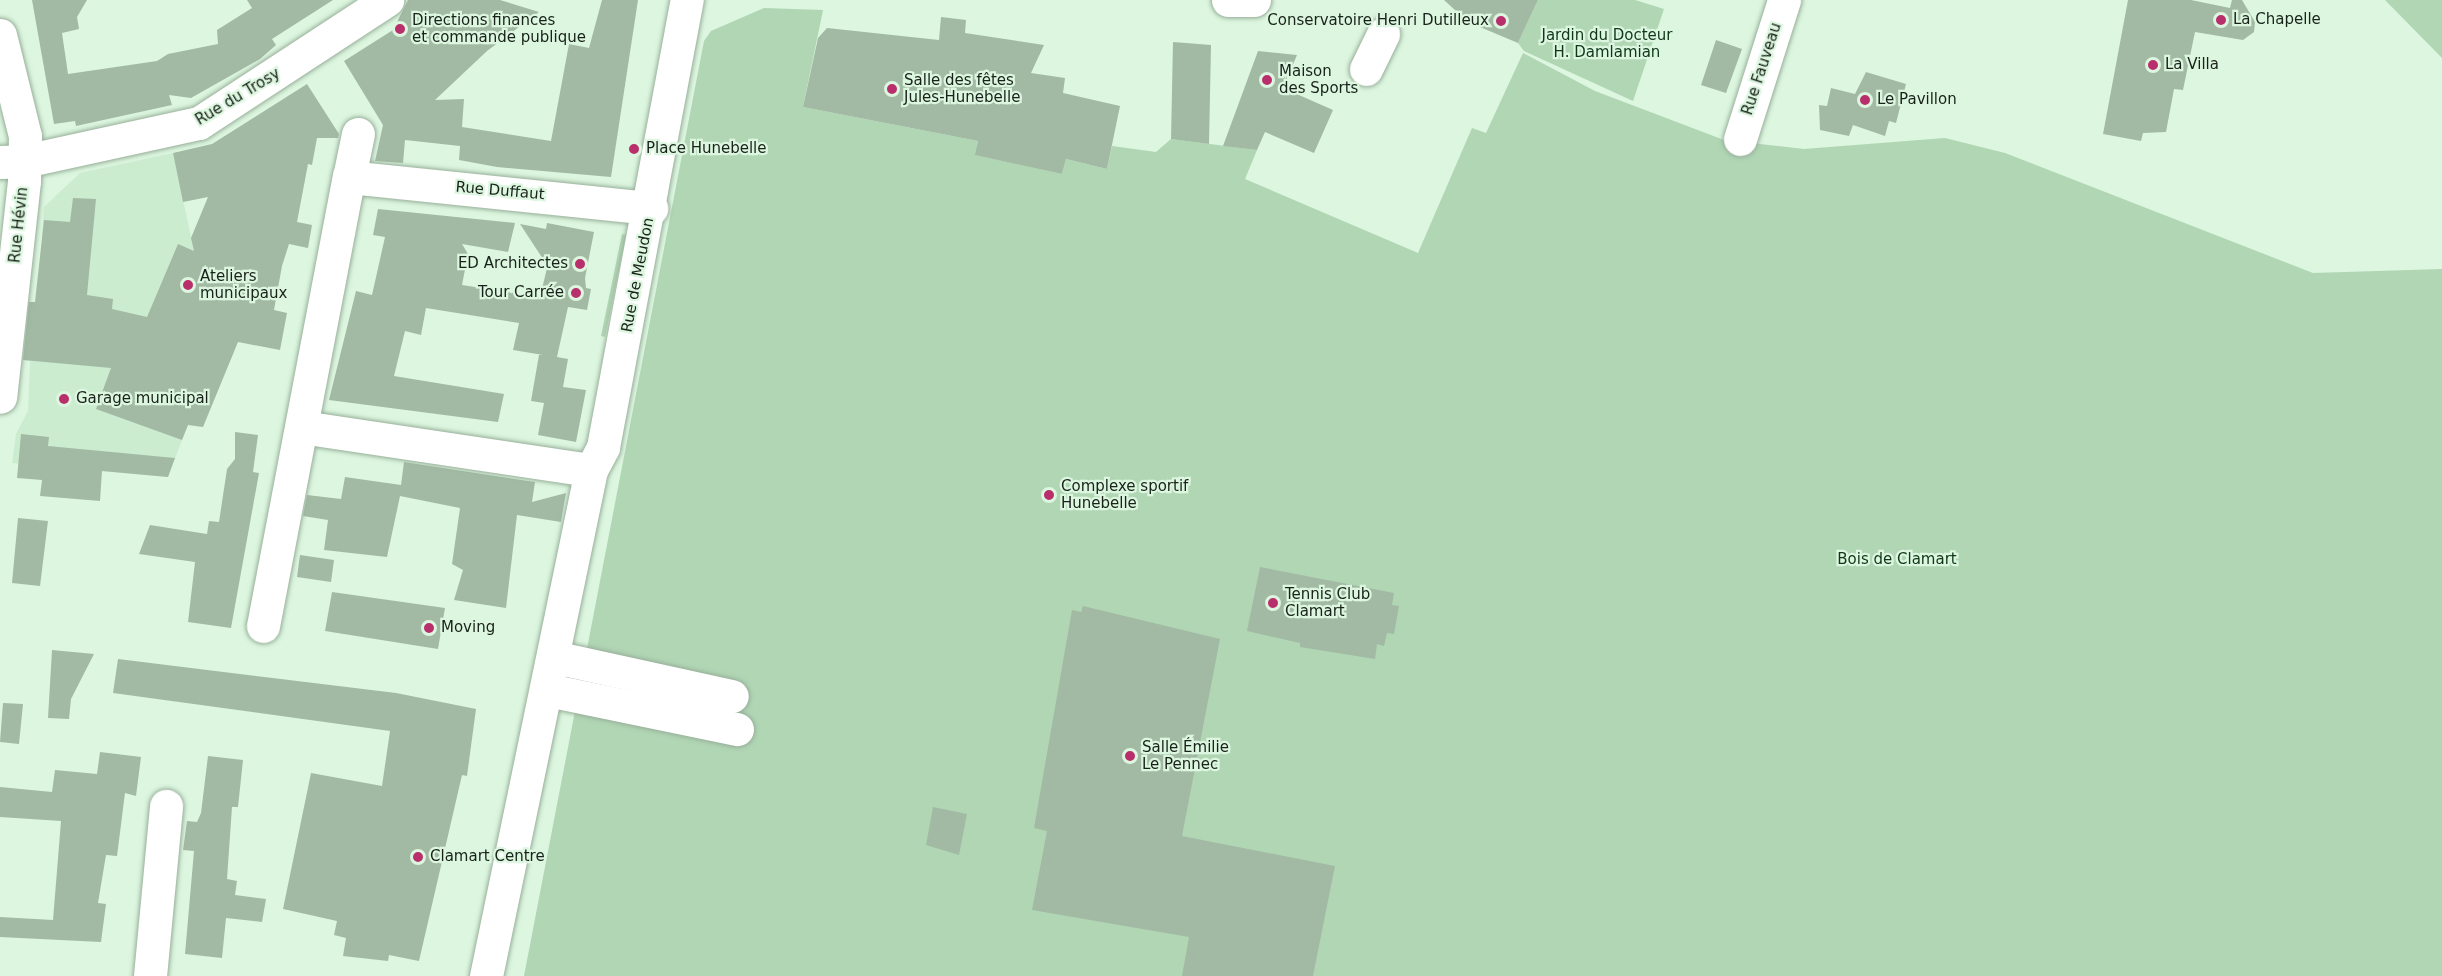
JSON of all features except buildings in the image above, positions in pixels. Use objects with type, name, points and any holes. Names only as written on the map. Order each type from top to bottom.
[{"type":"street","name":"Rue du Trosy","points":[[12,161],[199,123],[387,0]]},
{"type":"street","name":"Rue de Meudon","points":[[486,976],[548,690],[591,470],[603,447],[645,207],[672,97],[670,77],[687,0]]},
{"type":"street","points":[[1228,0],[1254,0]]},
{"type":"street","name":"Rue Fauveau","points":[[1740,139],[1784,0]]},
{"type":"street","points":[[1366,69],[1383,34]]},
{"type":"street","name":"Rue Hévin","points":[[0,35],[25,136],[12,161],[0,396]]},
{"type":"street","points":[[263,626],[358,134]]},
{"type":"street","name":"Rue Duffaut","points":[[349,177],[645,207]]},
{"type":"street","points":[[302,427],[591,470]]},
{"type":"street","points":[[554,657],[732,696]]},
{"type":"street","points":[[548,690],[737,729]]},
{"type":"street","name":"Rue de Meudon","points":[[496,976],[540,765],[538,737]]},
{"type":"street","points":[[150,976],[166,806]]},
{"type":"shaded area","points":[[173,153],[191,237],[235,229],[259,238],[168,477],[12,463],[16,434],[28,411],[30,361],[23,360],[28,302],[107,308],[86,295],[42,238],[44,207],[80,173]]},
{"type":"green space","name":"Jardin du Docteur H. Damlamian","points":[[1538,0],[1635,0],[1664,9],[1633,101],[1524,51],[1518,43]]},
{"type":"green space","points":[[2385,0],[2442,0],[2442,58]]},
{"type":"green space","name":"Bois de Clamart","points":[[764,8],[823,10],[803,107],[978,141],[976,155],[1062,174],[1066,159],[1107,169],[1112,146],[1156,152],[1171,139],[1257,150],[1245,179],[1418,253],[1472,128],[1486,133],[1523,53],[1595,91],[1724,140],[1804,149],[1945,138],[2005,153],[2313,273],[2442,269],[2442,976],[524,976],[704,41],[711,31]]},
{"type":"green space","points":[[622,234],[626,235],[605,337],[601,336]]},
{"type":"place","name":"La Chapelle","points":[[2221,20]]},
{"type":"place","name":"Conservatoire Henri Dutilleux","points":[[1501,21]]},
{"type":"place","name":"Directions finances et commande publique","points":[[400,29]]},
{"type":"place","name":"La Villa","points":[[2153,65]]},
{"type":"place","name":"Maison des Sports","points":[[1267,80]]},
{"type":"place","name":"Salle des fêtes Jules-Hunebelle","points":[[892,89]]},
{"type":"place","name":"Le Pavillon","points":[[1865,100]]},
{"type":"place","name":"Place Hunebelle","points":[[634,149]]},
{"type":"place","name":"ED Architectes","points":[[580,264]]},
{"type":"place","name":"Ateliers municipaux","points":[[188,285]]},
{"type":"place","name":"Tour Carrée","points":[[576,293]]},
{"type":"place","name":"Garage municipal","points":[[64,399]]},
{"type":"place","name":"Complexe sportif Hunebelle","points":[[1049,495]]},
{"type":"place","name":"Tennis Club Clamart","points":[[1273,603]]},
{"type":"place","name":"Moving","points":[[429,628]]},
{"type":"place","name":"Salle Émilie Le Pennec","points":[[1130,756]]},
{"type":"place","name":"Clamart Centre","points":[[418,857]]}]
